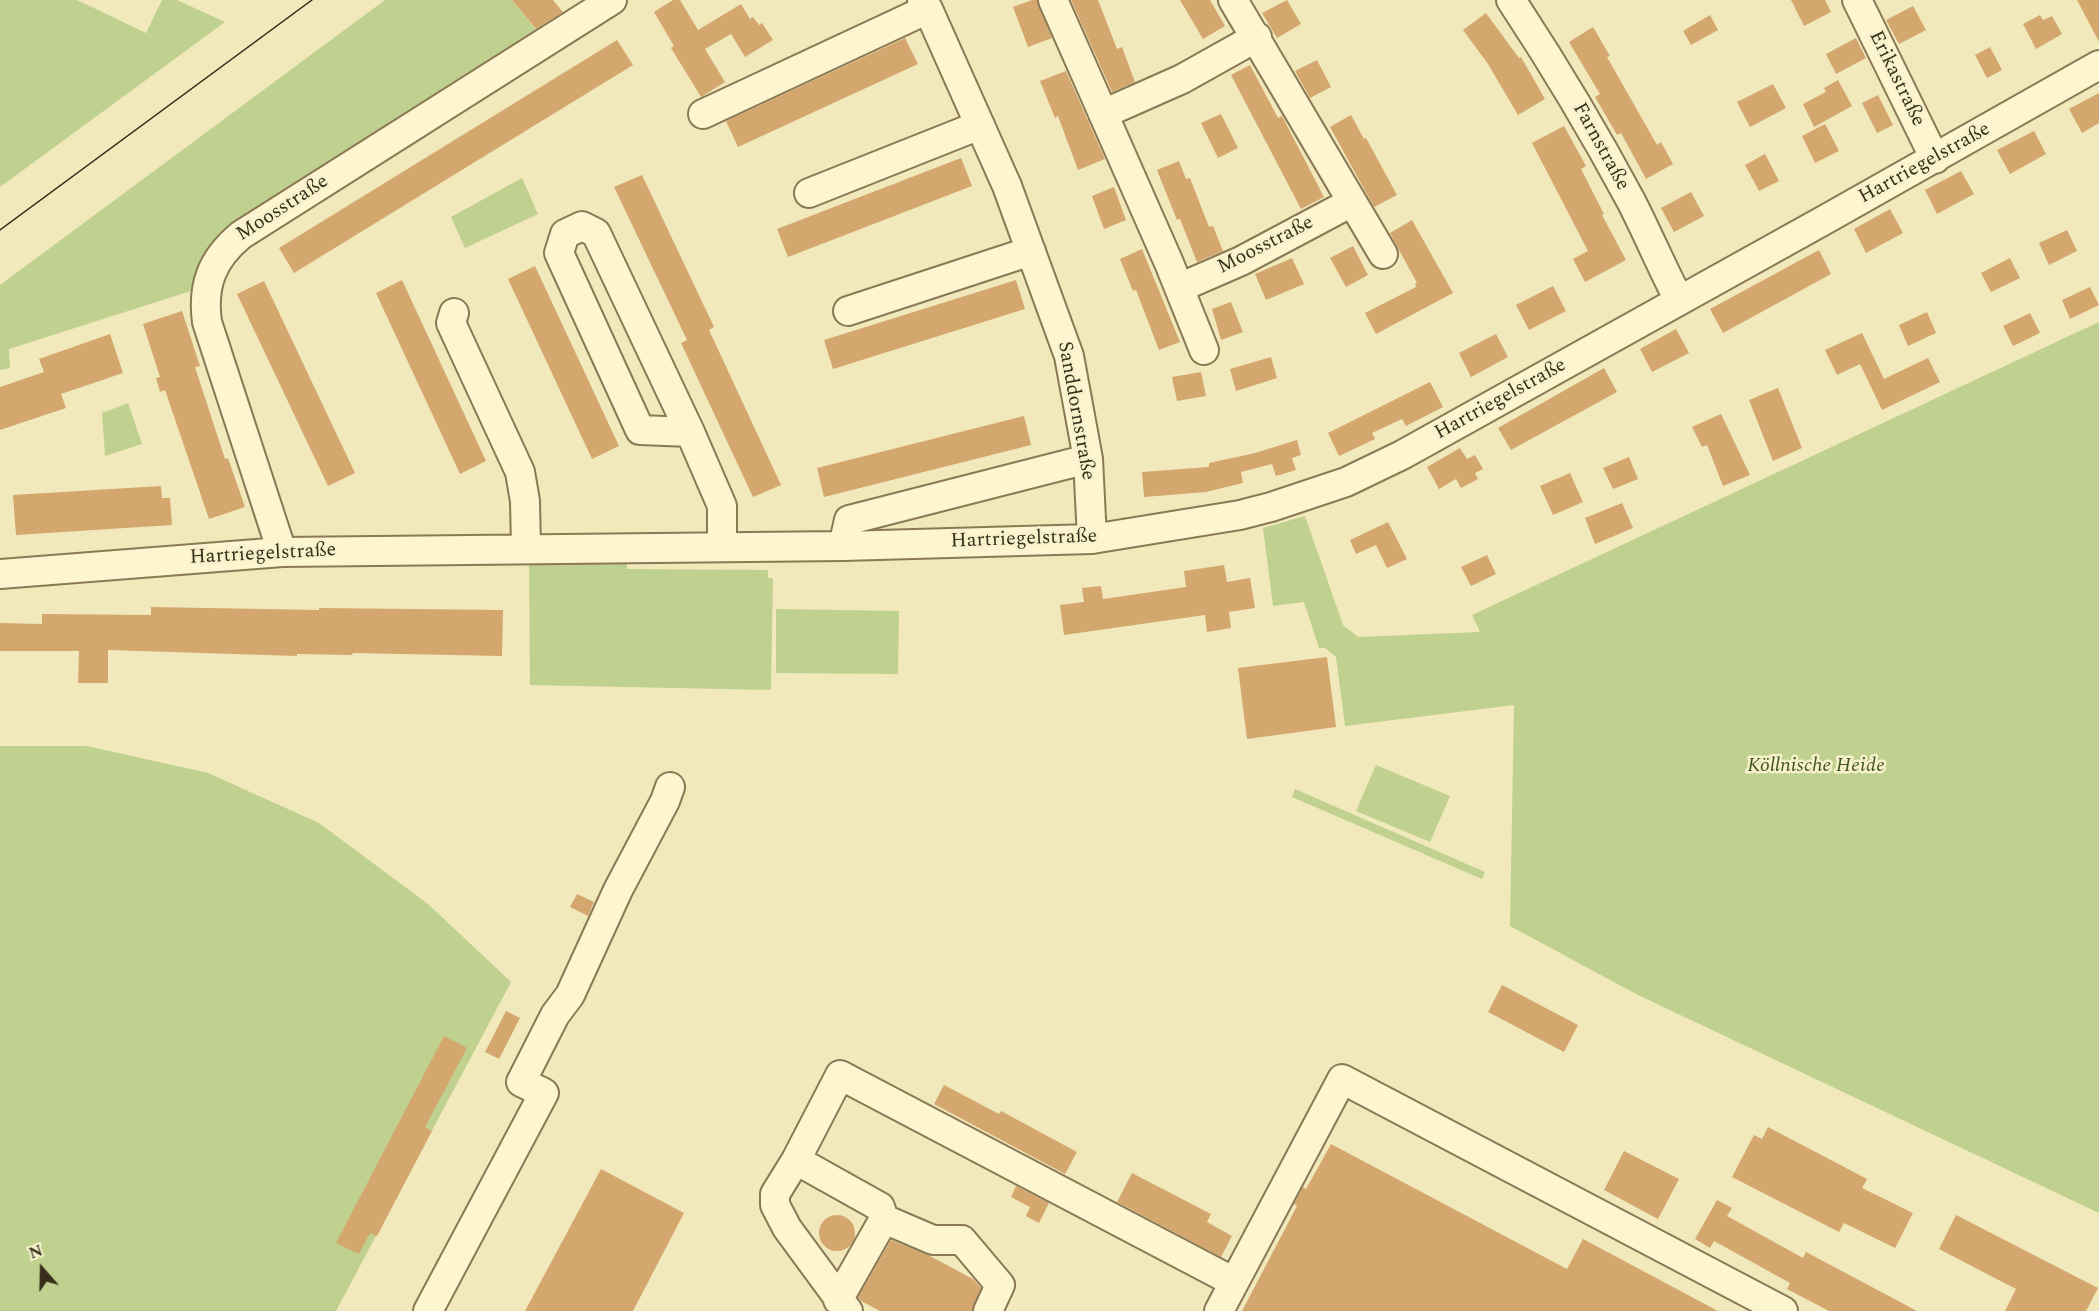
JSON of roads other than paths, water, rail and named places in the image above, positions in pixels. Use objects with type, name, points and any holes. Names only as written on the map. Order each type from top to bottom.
[{"type":"street","name":"Moosstraße","points":[[282,552],[207,322],[204,302],[208,285],[214,267],[225,248],[240,235],[612,0]]},
{"type":"street","points":[[1053,0],[1204,350]]},
{"type":"street","points":[[1233,0],[1257,37],[1383,254]]},
{"type":"street","name":"Farnstraße","points":[[1511,0],[1540,43],[1592,130],[1632,203],[1679,300]]},
{"type":"street","name":"Erikastraße","points":[[1857,0],[1935,159]]},
{"type":"street","name":"Sanddornstraße","points":[[703,114],[925,4],[1007,186],[1069,356],[1088,459],[1092,539]]},
{"type":"street","points":[[1103,114],[1182,79],[1257,37]]},
{"type":"street","name":"Hartriegelstraße","points":[[0,574],[282,552],[843,546],[1092,539],[1240,515],[1346,482],[1402,455],[1935,159],[2099,65]]},
{"type":"street","points":[[809,193],[980,125]]},
{"type":"street","name":"Moosstraße","points":[[1179,288],[1241,261],[1352,202]]},
{"type":"street","points":[[690,432],[640,430],[559,253],[565,234],[582,226],[596,233],[690,432],[723,506],[722,546]]},
{"type":"street","points":[[848,311],[1031,251]]},
{"type":"street","points":[[454,313],[452,323],[520,472],[525,501],[526,548]]},
{"type":"street","points":[[843,546],[849,520],[1088,459]]},
{"type":"street","points":[[428,1311],[544,1093],[521,1082],[555,1015],[570,995],[618,890],[670,787]]},
{"type":"street","points":[[796,1160],[880,1207],[884,1219],[843,1305],[787,1228],[775,1205],[775,1194],[796,1160],[840,1075],[1234,1282]]},
{"type":"street","points":[[1219,1311],[1342,1079],[1783,1311]]},
{"type":"street","points":[[884,1219],[933,1240],[962,1240],[1000,1285],[988,1311]]},
{"type":"tram line","points":[[0,230],[312,0]]},
{"type":"park label","name":"Köllnische Heide","points":[[1816,767]]}]
